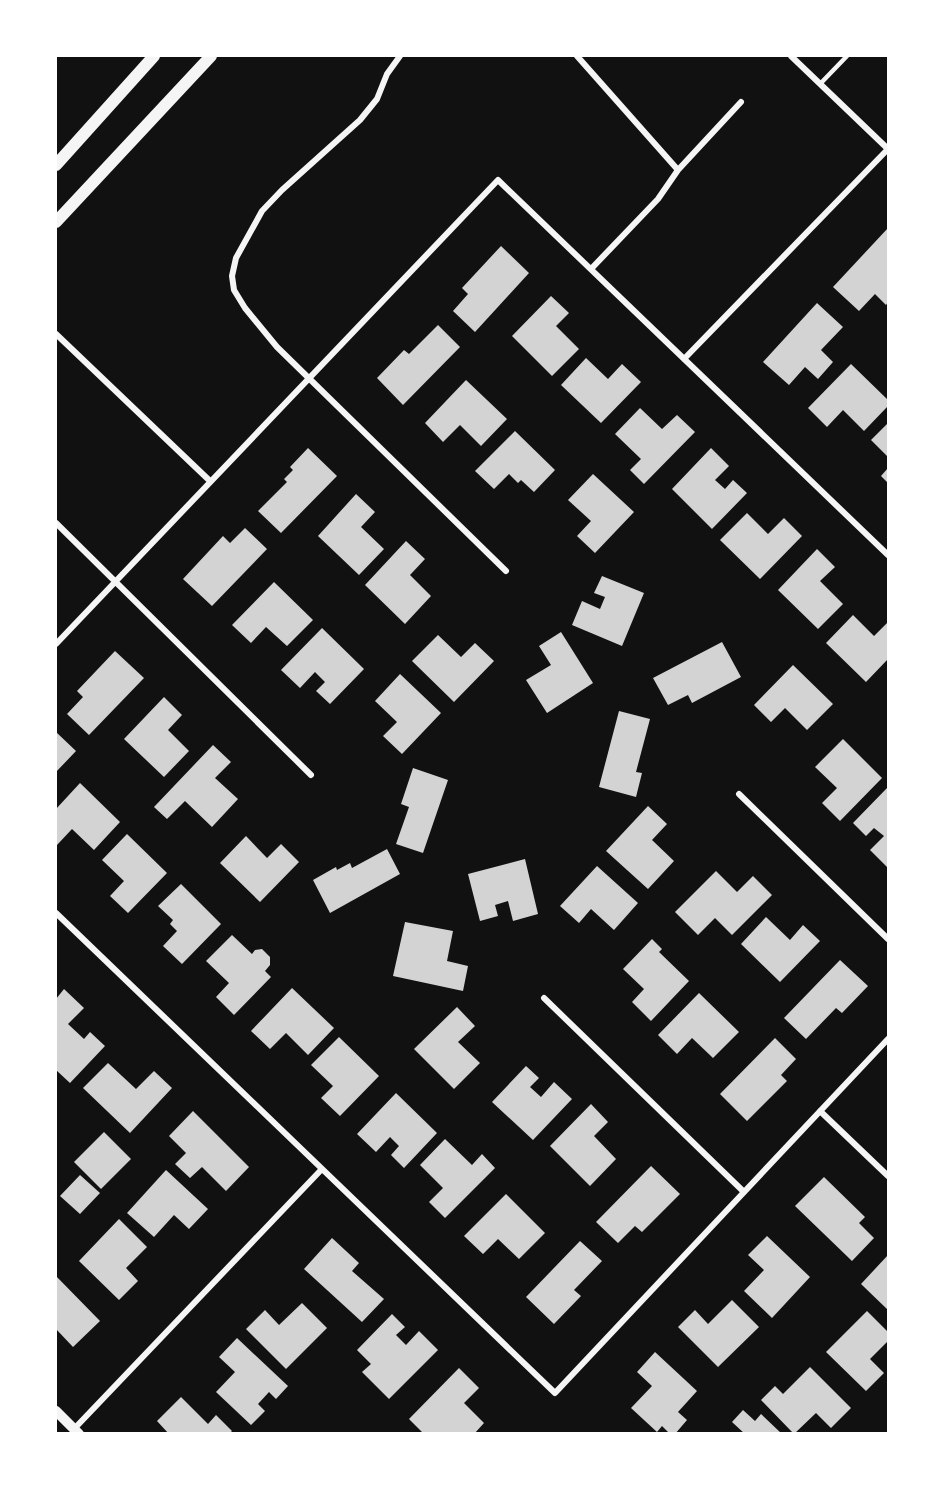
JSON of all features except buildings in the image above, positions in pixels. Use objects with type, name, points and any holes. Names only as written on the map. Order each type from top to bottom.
[{"type":"main road","points":[[56,165],[154,56]]},
{"type":"main road","points":[[56,222],[211,56]]},
{"type":"street","points":[[400,56],[387,74],[376,99],[360,120],[282,190],[262,212],[236,258],[232,276],[234,290],[245,308],[276,347],[506,571]]},
{"type":"street","points":[[577,56],[678,170]]},
{"type":"street","points":[[684,359],[888,149],[791,56]]},
{"type":"street","points":[[591,269],[658,200],[678,170],[741,102]]},
{"type":"street","points":[[56,644],[498,180],[888,555]]},
{"type":"street","points":[[56,334],[210,481]]},
{"type":"street","points":[[56,523],[311,775]]},
{"type":"street","points":[[739,794],[888,939]]},
{"type":"street","points":[[56,914],[555,1393],[888,1039]]},
{"type":"street","points":[[544,998],[744,1192]]},
{"type":"street","points":[[820,1111],[888,1176]]},
{"type":"street","points":[[56,1411],[77,1431],[321,1170]]},
{"type":"lane","points":[[820,84],[847,56]]}]
